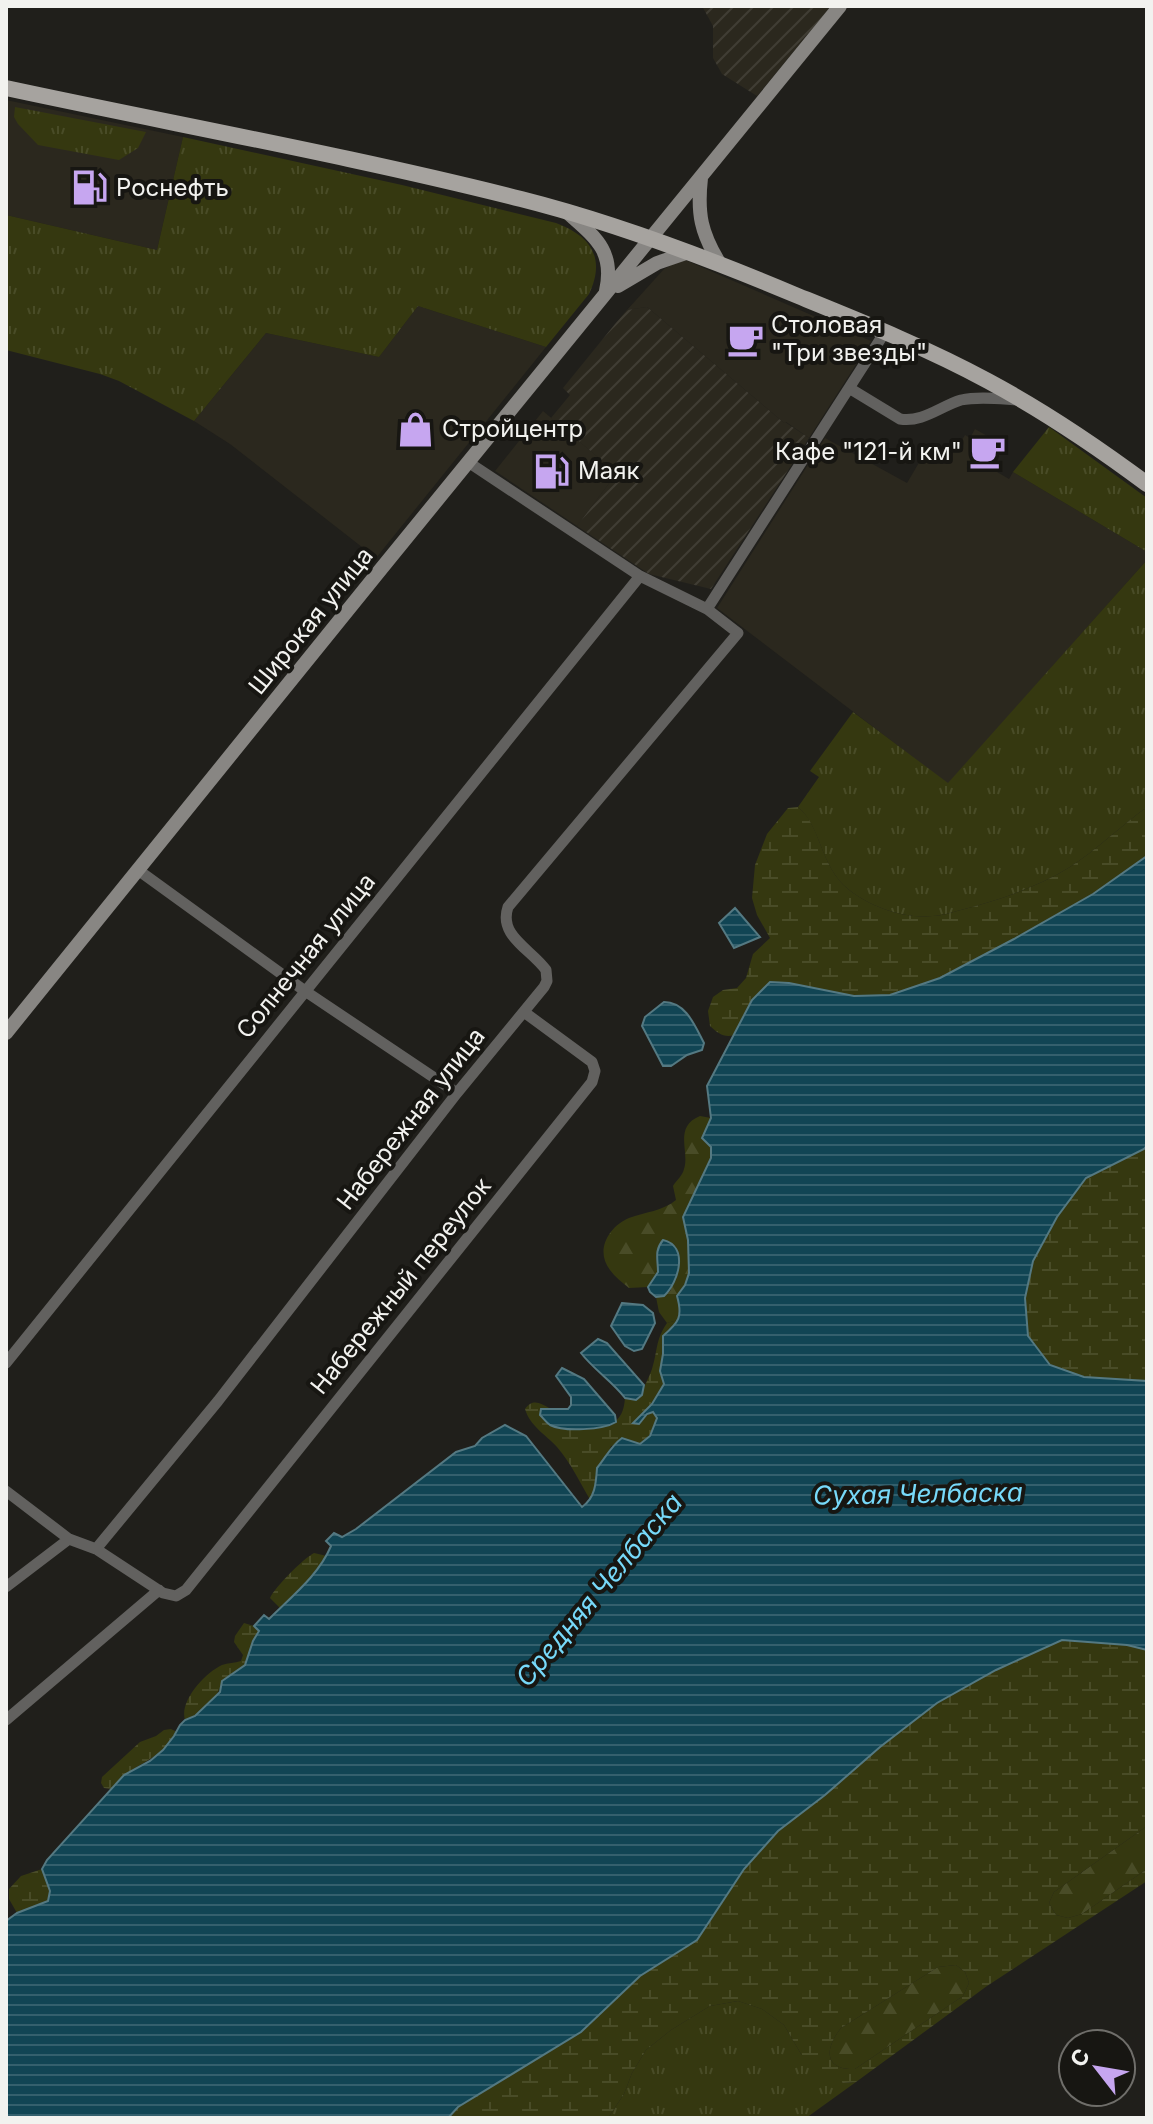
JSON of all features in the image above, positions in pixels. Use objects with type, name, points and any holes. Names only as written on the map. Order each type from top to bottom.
[{"type":"main road","points":[[6,88],[523,200],[651,238],[885,332],[985,379],[1091,443],[1147,484]]},
{"type":"street","name":"Широкая улица","points":[[6,1033],[840,6]]},
{"type":"street","points":[[701,177],[700,220],[720,264]]},
{"type":"street","points":[[568,213],[594,236],[607,257],[609,279],[604,295]]},
{"type":"street","points":[[604,295],[657,263],[689,252]]},
{"type":"street","points":[[468,462],[640,576],[707,609],[885,332]]},
{"type":"street","points":[[849,388],[900,419],[910,421],[961,400],[1022,400]]},
{"type":"street","name":"Солнечная улица","points":[[6,1363],[640,576]]},
{"type":"street","name":"Набережная улица","points":[[96,1549],[218,1401],[457,1093],[544,987],[547,975],[543,966],[511,935],[505,917],[508,907],[738,633],[707,609]]},
{"type":"street","points":[[138,870],[305,991],[457,1093]]},
{"type":"street","name":"Набережный переулок","points":[[159,1590],[176,1596],[186,1590],[592,1082],[595,1071],[592,1062],[524,1012]]},
{"type":"street","points":[[6,1491],[69,1539],[96,1549],[159,1590],[6,1720]]},
{"type":"street","points":[[6,1587],[69,1539]]},
{"type":"shaded area","points":[[702,6],[831,6],[757,96],[722,74],[713,58],[713,26]]},
{"type":"shaded area","points":[[6,100],[183,137],[157,250],[6,215]]},
{"type":"shaded area","points":[[683,259],[871,341],[809,438],[784,423],[647,307],[627,310],[664,269]]},
{"type":"shaded area","points":[[418,306],[546,347],[376,558],[230,444],[194,421],[266,333],[379,357]]},
{"type":"shaded area","points":[[647,307],[784,423],[809,438],[711,589],[649,574],[577,526],[617,473],[551,418],[570,395],[563,388],[627,310]]},
{"type":"shaded area","points":[[543,411],[617,473],[577,526],[495,471]]},
{"type":"shaded area","points":[[975,429],[1005,446],[992,469],[1009,479],[1013,472],[1147,552],[1147,560],[948,784],[717,608],[825,438],[907,483],[920,461],[957,448],[965,435],[970,438]]},
{"type":"green space","points":[[15,107],[146,132],[138,148],[119,160],[38,145],[18,124],[14,117]]},
{"type":"green space","points":[[183,137],[402,185],[556,223],[578,235],[592,250],[596,270],[594,281],[589,294],[546,347],[418,306],[379,357],[266,333],[194,421],[119,381],[6,350],[6,215],[157,250]]},
{"type":"green space","points":[[1049,427],[1147,498],[1147,552],[1013,472]]},
{"type":"green space","points":[[1147,560],[1147,807],[1057,875],[972,907],[939,916],[911,916],[877,906],[848,889],[832,869],[812,825],[798,807],[819,777],[810,771],[853,712],[948,783]]},
{"type":"green space","points":[[798,807],[812,824],[832,869],[848,889],[877,906],[911,916],[945,914],[1030,888],[1079,861],[1147,807],[1147,856],[1093,894],[1014,939],[939,978],[890,995],[854,996],[770,982],[752,1000],[735,1035],[725,1036],[710,1026],[708,1011],[713,997],[723,990],[737,988],[746,978],[753,954],[770,938],[757,915],[752,898],[755,865],[767,834],[788,808]]},
{"type":"green space","points":[[700,1116],[711,1118],[702,1138],[711,1147],[711,1158],[683,1217],[688,1240],[689,1273],[677,1296],[680,1309],[678,1320],[667,1323],[659,1312],[656,1297],[664,1296],[671,1290],[656,1254],[658,1272],[648,1287],[629,1288],[610,1270],[604,1248],[610,1233],[622,1222],[676,1200],[673,1186],[684,1169],[685,1133],[692,1121]]},
{"type":"green space","points":[[1147,1145],[1147,1381],[1084,1377],[1049,1365],[1028,1336],[1025,1298],[1033,1261],[1057,1217],[1086,1178]]},
{"type":"green space","points":[[678,1320],[663,1336],[660,1371],[664,1384],[652,1404],[633,1423],[653,1412],[657,1418],[653,1428],[646,1440],[611,1446],[597,1468],[591,1501],[562,1453],[534,1425],[525,1409],[537,1403],[551,1409],[541,1410],[610,1426],[621,1414],[625,1398],[636,1400],[642,1395],[663,1329],[667,1323]]},
{"type":"green space","points":[[314,1553],[327,1556],[280,1608],[270,1598],[273,1593]]},
{"type":"green space","points":[[244,1623],[260,1631],[245,1665],[222,1681],[208,1705],[185,1720],[186,1705],[201,1681],[222,1665],[241,1661],[243,1655],[234,1642]]},
{"type":"green space","points":[[1062,1640],[1127,1645],[1147,1650],[1147,1826],[1054,1892],[1049,1903],[1056,1915],[1068,1918],[1082,1914],[1147,1869],[1147,1881],[987,1986],[856,2082],[843,2083],[815,2068],[801,2054],[784,2025],[762,2009],[738,2001],[710,2006],[646,2050],[608,2118],[448,2118],[458,2107],[581,2032],[640,1976],[697,1940],[744,1869],[778,1831],[937,1703],[996,1670]],"holes":[[[956,1965],[965,1972],[969,1983],[963,1996],[855,2069],[832,2062],[830,2050],[841,2028],[938,1967]]]},
{"type":"green space","points":[[171,1729],[177,1732],[160,1752],[124,1776],[112,1789],[104,1788],[102,1777],[140,1742]]},
{"type":"green space","points":[[1147,1826],[1147,1869],[1082,1914],[1068,1918],[1056,1915],[1049,1903],[1054,1892]]},
{"type":"green space","points":[[42,1869],[50,1891],[48,1902],[17,1913],[9,1899],[9,1889],[21,1876]]},
{"type":"green space","points":[[956,1965],[965,1972],[969,1983],[963,1996],[855,2069],[832,2062],[830,2050],[841,2028],[938,1967]]},
{"type":"green space","points":[[738,2001],[762,2009],[784,2025],[801,2054],[843,2083],[856,2082],[806,2118],[608,2118],[646,2050],[710,2006]]},
{"type":"water","points":[[1147,856],[1147,1145],[1086,1178],[1057,1217],[1033,1261],[1025,1298],[1028,1336],[1050,1365],[1084,1377],[1147,1381],[1147,1650],[1127,1645],[1062,1640],[996,1670],[937,1703],[778,1831],[744,1869],[697,1940],[640,1976],[581,2032],[458,2107],[448,2118],[6,2118],[6,1921],[17,1913],[48,1901],[50,1891],[42,1869],[47,1860],[124,1775],[163,1750],[180,1725],[195,1716],[220,1692],[222,1681],[245,1665],[259,1631],[254,1626],[264,1615],[269,1619],[312,1576],[331,1546],[326,1541],[334,1533],[342,1537],[356,1529],[456,1452],[475,1446],[482,1438],[505,1425],[526,1436],[582,1507],[592,1495],[597,1468],[615,1445],[622,1438],[640,1444],[650,1436],[657,1418],[653,1412],[639,1424],[633,1423],[652,1404],[664,1384],[660,1371],[663,1336],[678,1319],[680,1309],[677,1296],[689,1273],[688,1240],[683,1217],[711,1158],[711,1147],[702,1138],[711,1118],[707,1086],[752,1000],[770,982],[854,996],[890,995],[940,978],[1093,894]]},
{"type":"water","points":[[735,908],[760,937],[734,948],[719,923]]},
{"type":"water","points":[[664,1002],[684,1010],[704,1043],[702,1050],[687,1055],[671,1066],[663,1066],[642,1026],[645,1017]]},
{"type":"water","points":[[663,1240],[676,1249],[679,1265],[669,1290],[664,1296],[656,1297],[648,1287],[658,1272],[657,1252]]},
{"type":"water","points":[[622,1303],[643,1305],[653,1313],[655,1323],[642,1349],[634,1351],[625,1346],[611,1326]]},
{"type":"water","points":[[598,1339],[607,1343],[644,1385],[642,1395],[636,1400],[625,1398],[581,1353]]},
{"type":"water","points":[[562,1368],[584,1379],[615,1415],[616,1422],[602,1427],[574,1429],[556,1427],[546,1422],[540,1415],[541,1409],[568,1409],[571,1405],[571,1397],[556,1376]]},
{"type":"place","name":"Роснефть","points":[[90,188]]},
{"type":"place","name":"Столовая \"Три звезды\"","points":[[745,339]]},
{"type":"place","name":"Стройцентр","points":[[416,429]]},
{"type":"place","name":"Кафе \"121-й км\"","points":[[988,452]]},
{"type":"place","name":"Маяк","points":[[552,471]]},
{"type":"water label","name":"Сухая Челбаска","points":[[918,1494]]},
{"type":"water label","name":"Средняя Челбаска","points":[[599,1590]]}]
